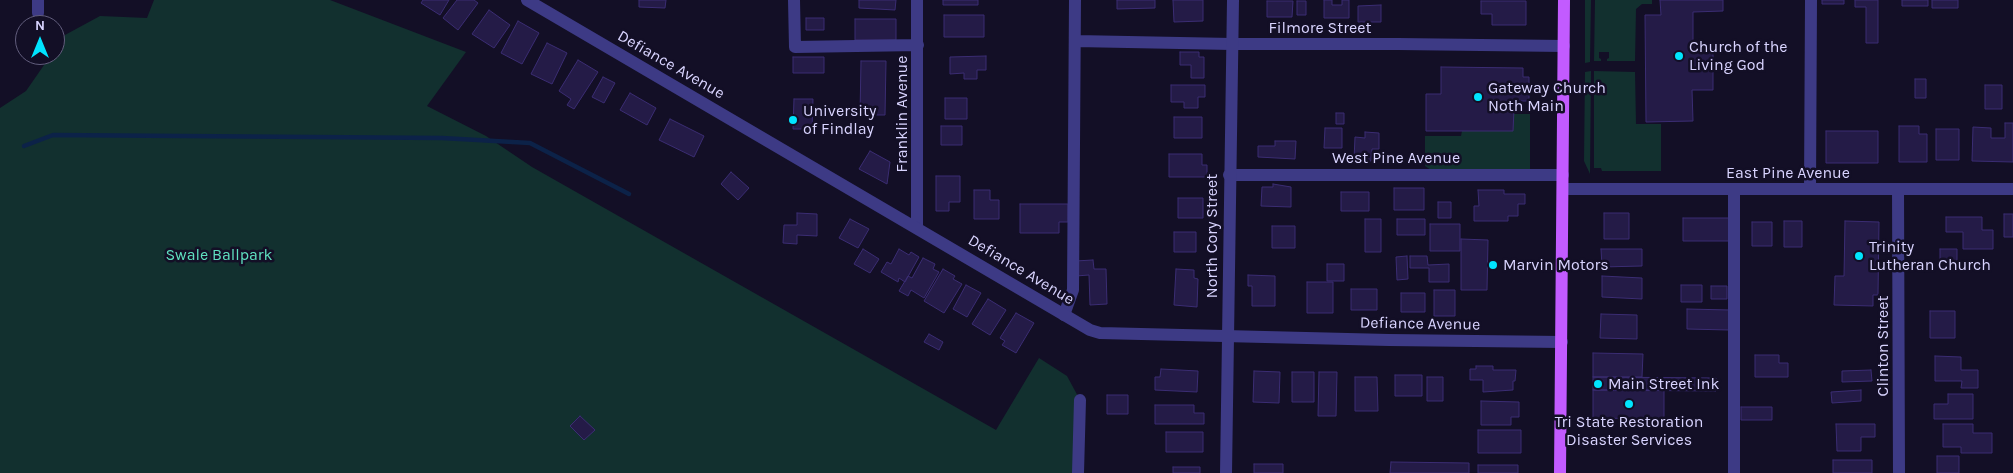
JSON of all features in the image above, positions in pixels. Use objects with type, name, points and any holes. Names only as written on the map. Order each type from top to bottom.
[{"type":"main road","points":[[1560,473],[1564,0]]},
{"type":"street","points":[[38,0],[38,13]]},
{"type":"street","name":"Defiance Avenue","points":[[527,0],[1090,330],[1100,333],[1562,342]]},
{"type":"street","points":[[794,0],[795,48],[918,45]]},
{"type":"street","name":"Franklin Avenue","points":[[917,228],[918,0]]},
{"type":"street","points":[[1064,315],[1073,290],[1075,0]]},
{"type":"street","name":"North Cory Street","points":[[1226,473],[1232,0]]},
{"type":"street","points":[[1810,189],[1811,0]]},
{"type":"street","name":"Filmore Street","points":[[1076,41],[1564,46]]},
{"type":"street","name":"West Pine Avenue","points":[[1229,175],[1563,175]]},
{"type":"street","name":"East Pine Avenue","points":[[1563,189],[2013,189]]},
{"type":"street","points":[[1734,189],[1734,473]]},
{"type":"street","name":"Clinton Street","points":[[1898,189],[1899,473]]},
{"type":"street","points":[[1078,473],[1080,400]]},
{"type":"green space","name":"Swale Ballpark","points":[[154,0],[330,0],[466,52],[427,106],[486,136],[532,167],[996,430],[1039,358],[1067,376],[1080,400],[1078,473],[0,473],[0,108],[26,91],[44,65],[65,65],[65,35],[100,16],[147,18]]},
{"type":"green space","points":[[1585,0],[1591,0],[1590,62],[1585,63]]},
{"type":"green space","points":[[1595,0],[1652,0],[1652,4],[1642,4],[1636,9],[1635,61],[1607,61],[1609,52],[1599,52],[1601,61],[1594,61]]},
{"type":"green space","points":[[1591,71],[1590,174],[1584,161],[1585,72]]},
{"type":"green space","points":[[1594,71],[1635,72],[1636,124],[1661,124],[1661,171],[1602,171],[1601,168],[1594,168]]},
{"type":"green space","points":[[1513,114],[1530,114],[1530,170],[1431,170],[1425,166],[1425,136],[1461,136],[1462,131],[1513,131]]},
{"type":"building","points":[[423,0],[449,0],[440,15],[421,3]]},
{"type":"building","points":[[457,0],[474,0],[478,3],[458,30],[443,18]]},
{"type":"building","points":[[639,0],[666,0],[665,8],[639,7]]},
{"type":"building","points":[[859,0],[896,0],[895,10],[859,8]]},
{"type":"building","points":[[943,0],[978,0],[978,5],[943,5]]},
{"type":"building","points":[[1117,0],[1155,0],[1155,8],[1117,9]]},
{"type":"building","points":[[1173,0],[1203,0],[1203,21],[1174,22]]},
{"type":"building","points":[[1324,0],[1332,0],[1332,5],[1342,5],[1342,0],[1349,0],[1349,18],[1324,18]]},
{"type":"building","name":"Church of the Living God","points":[[1660,0],[1723,0],[1723,11],[1693,12],[1693,45],[1713,45],[1713,90],[1692,90],[1693,121],[1646,122],[1645,15],[1661,15]]},
{"type":"building","points":[[1822,0],[1844,0],[1844,4],[1822,4]]},
{"type":"building","points":[[1855,0],[1878,0],[1878,43],[1866,43],[1866,7],[1855,7]]},
{"type":"building","points":[[1902,0],[1928,0],[1928,6],[1902,6]]},
{"type":"building","points":[[1932,0],[1958,0],[1958,8],[1932,8]]},
{"type":"building","points":[[1267,1],[1293,1],[1292,17],[1267,17]]},
{"type":"building","points":[[1297,1],[1306,1],[1306,15],[1297,15]]},
{"type":"building","points":[[1481,1],[1526,1],[1526,25],[1492,25],[1492,14],[1481,14]]},
{"type":"building","points":[[1381,5],[1381,22],[1358,22],[1358,6]]},
{"type":"building","points":[[489,10],[510,25],[494,48],[472,34]]},
{"type":"building","points":[[944,15],[984,15],[984,37],[944,37]]},
{"type":"building","points":[[806,18],[824,18],[824,30],[806,30]]},
{"type":"building","points":[[855,19],[896,19],[896,40],[855,40]]},
{"type":"building","points":[[518,21],[539,33],[522,64],[501,53]]},
{"type":"building","points":[[547,43],[567,53],[552,84],[531,74]]},
{"type":"building","points":[[1180,52],[1199,52],[1199,57],[1204,57],[1204,78],[1191,78],[1191,65],[1180,65]]},
{"type":"building","points":[[986,56],[986,70],[977,70],[977,79],[964,79],[964,73],[950,74],[950,57]]},
{"type":"building","points":[[793,57],[824,57],[824,73],[793,73]]},
{"type":"building","points":[[578,60],[598,72],[574,109],[567,105],[571,99],[559,91]]},
{"type":"building","points":[[861,61],[886,61],[885,115],[860,115]]},
{"type":"building","name":"Gateway Church Noth Main","points":[[1441,67],[1523,68],[1523,77],[1529,77],[1529,101],[1521,101],[1521,109],[1514,109],[1513,131],[1426,131],[1426,94],[1441,94]]},
{"type":"building","points":[[603,77],[615,83],[604,103],[592,97]]},
{"type":"building","points":[[1915,79],[1926,79],[1926,98],[1915,98]]},
{"type":"building","points":[[1171,85],[1205,85],[1205,97],[1198,97],[1198,108],[1184,108],[1184,102],[1171,102]]},
{"type":"building","points":[[1985,85],[2002,85],[2002,109],[1985,109]]},
{"type":"building","points":[[630,93],[656,108],[647,125],[620,110]]},
{"type":"building","points":[[945,98],[967,98],[967,119],[945,119]]},
{"type":"building","points":[[794,99],[813,99],[812,129],[793,129]]},
{"type":"building","points":[[1336,113],[1344,113],[1344,124],[1336,124]]},
{"type":"building","points":[[1174,117],[1202,117],[1202,138],[1174,138]]},
{"type":"building","points":[[670,119],[704,136],[694,157],[659,140]]},
{"type":"building","points":[[2005,123],[2013,123],[2013,162],[1972,161],[1973,127],[1991,128],[1991,138],[2005,138]]},
{"type":"building","points":[[941,126],[962,126],[962,145],[941,145]]},
{"type":"building","points":[[1899,126],[1919,126],[1919,134],[1927,134],[1927,162],[1899,162]]},
{"type":"building","points":[[1325,128],[1342,128],[1342,148],[1324,148]]},
{"type":"building","points":[[1936,129],[1959,129],[1959,160],[1936,160]]},
{"type":"building","points":[[1826,131],[1878,131],[1878,163],[1826,163]]},
{"type":"building","points":[[1365,132],[1379,133],[1379,149],[1372,149],[1371,161],[1354,160],[1355,137],[1365,138]]},
{"type":"building","points":[[1275,141],[1296,141],[1295,159],[1258,157],[1258,146],[1275,146]]},
{"type":"building","points":[[870,151],[890,162],[887,184],[859,169]]},
{"type":"building","points":[[1169,154],[1202,154],[1202,165],[1207,165],[1207,177],[1169,177]]},
{"type":"building","points":[[731,172],[749,188],[738,200],[721,184]]},
{"type":"building","points":[[936,176],[960,176],[960,202],[949,202],[949,211],[936,211]]},
{"type":"building","points":[[1273,184],[1291,187],[1291,207],[1261,206],[1262,187],[1273,187]]},
{"type":"building","points":[[1394,188],[1424,188],[1424,210],[1394,210]]},
{"type":"building","points":[[974,190],[990,190],[990,200],[999,200],[999,219],[974,219]]},
{"type":"building","points":[[1478,190],[1504,190],[1504,194],[1525,194],[1525,204],[1518,204],[1518,216],[1508,216],[1508,221],[1474,221],[1474,206],[1479,206]]},
{"type":"building","points":[[1341,192],[1369,192],[1369,211],[1341,211]]},
{"type":"building","points":[[1178,198],[1203,198],[1203,218],[1178,218]]},
{"type":"building","points":[[1438,202],[1451,202],[1451,218],[1438,218]]},
{"type":"building","points":[[1020,204],[1068,204],[1068,222],[1059,222],[1059,233],[1020,233]]},
{"type":"building","points":[[797,213],[817,214],[817,236],[797,235],[797,244],[783,243],[784,225],[797,225]]},
{"type":"building","points":[[1604,213],[1629,213],[1629,239],[1604,239]]},
{"type":"building","points":[[2004,214],[2013,214],[2013,237],[2004,237]]},
{"type":"building","points":[[1946,217],[1982,217],[1982,230],[1993,230],[1993,249],[1963,249],[1963,232],[1946,232]]},
{"type":"building","points":[[1683,218],[1730,218],[1730,241],[1683,241]]},
{"type":"building","points":[[850,219],[869,229],[858,248],[839,238]]},
{"type":"building","points":[[1365,219],[1381,219],[1381,252],[1365,252]]},
{"type":"building","points":[[1397,219],[1425,219],[1425,235],[1397,235]]},
{"type":"building","points":[[1784,221],[1802,221],[1802,247],[1784,247]]},
{"type":"building","points":[[1845,221],[1879,222],[1878,295],[1873,295],[1873,306],[1834,305],[1835,276],[1844,276]]},
{"type":"building","points":[[1752,222],[1772,222],[1772,246],[1752,246]]},
{"type":"building","points":[[1430,224],[1460,224],[1460,251],[1430,251]]},
{"type":"building","points":[[1272,226],[1295,226],[1295,248],[1272,248]]},
{"type":"building","points":[[1174,232],[1196,232],[1196,252],[1174,252]]},
{"type":"building","points":[[1461,239],[1488,240],[1487,290],[1461,290]]},
{"type":"building","points":[[863,249],[879,259],[870,273],[854,264]]},
{"type":"building","points":[[899,249],[909,255],[911,252],[919,257],[905,282],[899,278],[898,282],[881,272],[887,262],[891,264]]},
{"type":"building","points":[[1601,249],[1642,249],[1642,266],[1602,267]]},
{"type":"building","points":[[1940,249],[1957,249],[1957,262],[1940,262]]},
{"type":"building","points":[[1407,256],[1408,279],[1397,280],[1396,257]]},
{"type":"building","points":[[1410,256],[1427,256],[1428,265],[1449,264],[1449,282],[1429,282],[1429,268],[1410,268]]},
{"type":"building","points":[[923,258],[935,264],[933,269],[939,272],[924,298],[911,290],[908,296],[899,291],[908,276],[912,278]]},
{"type":"building","points":[[1093,260],[1094,269],[1106,269],[1107,304],[1090,305],[1089,275],[1076,276],[1075,261]]},
{"type":"building","points":[[1327,264],[1344,264],[1344,281],[1327,281]]},
{"type":"building","points":[[943,269],[955,276],[953,279],[962,284],[944,313],[924,301]]},
{"type":"building","points":[[1176,269],[1194,270],[1194,278],[1198,279],[1197,307],[1174,305]]},
{"type":"building","points":[[1248,275],[1275,276],[1275,306],[1252,306],[1252,286],[1248,286]]},
{"type":"building","points":[[1602,276],[1642,278],[1642,299],[1602,297]]},
{"type":"building","points":[[1307,282],[1333,282],[1333,313],[1307,313]]},
{"type":"building","points":[[966,285],[981,293],[967,317],[953,309]]},
{"type":"building","points":[[1681,285],[1702,285],[1702,302],[1681,302]]},
{"type":"building","points":[[1711,286],[1727,286],[1727,299],[1711,299]]},
{"type":"building","points":[[1351,289],[1377,289],[1377,310],[1351,310]]},
{"type":"building","points":[[1434,290],[1455,290],[1455,316],[1434,316]]},
{"type":"building","points":[[1401,293],[1425,293],[1425,312],[1401,312]]},
{"type":"building","points":[[988,299],[1006,310],[990,335],[972,324]]},
{"type":"building","points":[[1687,309],[1730,310],[1729,330],[1687,329]]},
{"type":"building","points":[[1930,311],[1955,311],[1955,338],[1930,338]]},
{"type":"building","points":[[1016,313],[1034,323],[1016,353],[1002,345],[1005,341],[1000,338]]},
{"type":"building","points":[[1601,314],[1637,315],[1637,339],[1600,338]]},
{"type":"building","points":[[929,334],[943,342],[939,350],[924,342]]},
{"type":"building","points":[[1593,353],[1643,354],[1642,377],[1593,377]]},
{"type":"building","points":[[1755,355],[1779,355],[1779,363],[1788,363],[1788,377],[1755,377]]},
{"type":"building","points":[[1935,356],[1961,357],[1961,370],[1978,370],[1978,388],[1961,388],[1962,381],[1935,381]]},
{"type":"building","points":[[1476,366],[1493,366],[1493,370],[1516,370],[1513,390],[1483,392],[1483,380],[1470,380],[1470,369],[1476,369]]},
{"type":"building","points":[[1161,369],[1198,371],[1197,392],[1155,390],[1155,377],[1160,377]]},
{"type":"building","points":[[1871,370],[1872,381],[1842,382],[1842,371]]},
{"type":"building","points":[[1254,371],[1280,372],[1279,403],[1253,402]]},
{"type":"building","points":[[1292,372],[1314,372],[1314,402],[1292,402]]},
{"type":"building","points":[[1319,372],[1337,372],[1336,416],[1318,416]]},
{"type":"building","points":[[1395,375],[1422,375],[1422,396],[1395,396]]},
{"type":"building","points":[[1355,377],[1377,377],[1378,411],[1355,411]]},
{"type":"building","points":[[1427,377],[1443,377],[1443,401],[1427,401]]},
{"type":"building","points":[[1593,377],[1716,378],[1716,391],[1593,390]]},
{"type":"building","name":"Tri State Restoration Disaster Services","points":[[1593,390],[1664,390],[1664,419],[1593,418]]},
{"type":"building","points":[[1861,390],[1861,401],[1832,403],[1831,392]]},
{"type":"building","points":[[1948,394],[1973,394],[1973,419],[1934,419],[1934,404],[1948,404]]},
{"type":"building","points":[[1107,395],[1128,395],[1128,414],[1107,414]]},
{"type":"building","points":[[1481,401],[1519,402],[1519,417],[1511,417],[1511,425],[1481,425]]},
{"type":"building","points":[[1155,405],[1194,405],[1194,413],[1204,413],[1204,424],[1155,424]]},
{"type":"building","points":[[1741,407],[1772,407],[1772,420],[1741,420]]},
{"type":"building","points":[[580,416],[595,430],[584,440],[570,426]]},
{"type":"building","points":[[1836,424],[1875,424],[1875,437],[1861,437],[1861,451],[1837,451]]},
{"type":"building","points":[[1943,424],[1973,424],[1973,433],[1992,433],[1992,453],[1961,453],[1961,447],[1943,447]]},
{"type":"building","points":[[1478,430],[1521,430],[1521,453],[1478,453]]},
{"type":"building","points":[[1166,432],[1203,432],[1203,452],[1166,452]]},
{"type":"building","points":[[1937,456],[1959,456],[1959,473],[1937,473]]},
{"type":"building","points":[[1833,460],[1872,460],[1872,473],[1833,473]]},
{"type":"building","points":[[1391,462],[1469,463],[1469,473],[1390,473]]},
{"type":"building","points":[[1254,464],[1283,464],[1283,473],[1254,473]]},
{"type":"building","points":[[1478,465],[1518,465],[1518,473],[1478,473]]},
{"type":"building","points":[[1173,467],[1200,467],[1200,473],[1173,473]]},
{"type":"waterway","points":[[24,146],[53,135],[442,138],[530,143],[629,194]]},
{"type":"place","name":"Church of the Living God","points":[[1679,56]]},
{"type":"place","name":"Gateway Church Noth Main","points":[[1478,97]]},
{"type":"place","name":"University of Findlay","points":[[793,120]]},
{"type":"place","name":"Trinity Lutheran Church","points":[[1859,256]]},
{"type":"place","name":"Marvin Motors","points":[[1493,265]]},
{"type":"place","name":"Main Street Ink","points":[[1598,384]]},
{"type":"place","name":"Tri State Restoration Disaster Services","points":[[1629,404]]}]
